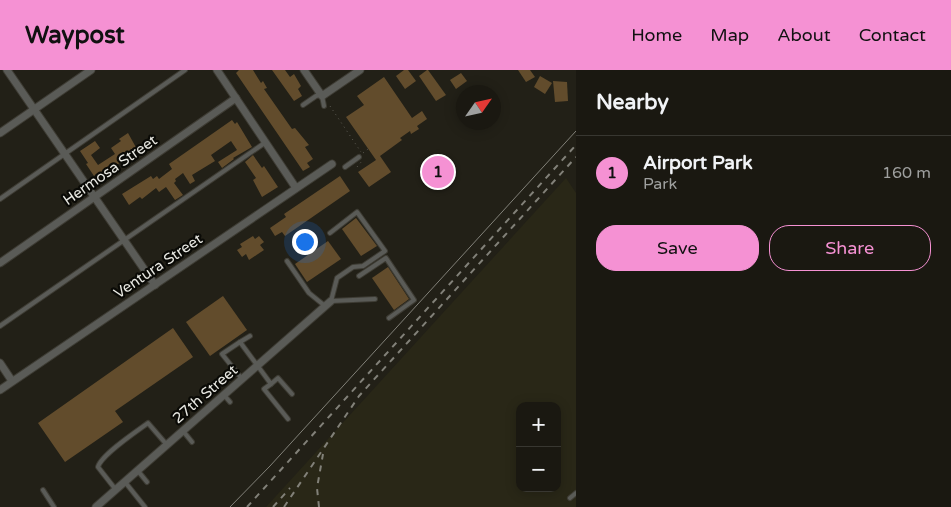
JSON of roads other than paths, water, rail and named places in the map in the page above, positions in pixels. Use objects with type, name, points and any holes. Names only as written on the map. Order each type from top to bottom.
[{"type":"street","points":[[7,70],[155,285]]},
{"type":"street","points":[[0,134],[91,70]]},
{"type":"street","points":[[217,70],[296,188]]},
{"type":"street","points":[[304,70],[323,97],[360,70]]},
{"type":"street","name":"Hermosa Street","points":[[0,263],[236,98]]},
{"type":"street","name":"Ventura Street","points":[[0,390],[332,164]]},
{"type":"street","name":"27th Street","points":[[96,507],[332,301]]},
{"type":"street","points":[[0,363],[12,382]]},
{"type":"lane","points":[[0,199],[185,70]]},
{"type":"lane","points":[[303,106],[316,96],[323,97],[324,106]]},
{"type":"lane","points":[[0,326],[266,142]]},
{"type":"lane","points":[[345,167],[361,159]]},
{"type":"lane","points":[[330,233],[357,212],[385,251],[363,266],[353,267],[337,278],[332,301],[375,299]]},
{"type":"lane","points":[[359,276],[386,258],[414,300],[389,318]]},
{"type":"lane","points":[[287,261],[308,293],[325,306]]},
{"type":"lane","points":[[242,380],[222,354],[250,336]]},
{"type":"lane","points":[[240,342],[271,384]]},
{"type":"lane","points":[[288,419],[264,389],[278,378],[292,394]]},
{"type":"lane","points":[[224,395],[230,402]]},
{"type":"lane","points":[[116,490],[98,467],[99,463],[109,453],[148,423],[167,445]]},
{"type":"lane","points":[[183,431],[192,442]]},
{"type":"lane","points":[[138,471],[147,482]]},
{"type":"lane","points":[[125,482],[145,507]]},
{"type":"lane","points":[[43,490],[54,507]]},
{"type":"lane","points":[[570,498],[576,493]]},
{"type":"lane","points":[[138,499],[139,507]]},
{"type":"tram line","points":[[230,507],[270,466],[576,131]]},
{"type":"railway","points":[[247,507],[576,145]]},
{"type":"railway","points":[[284,507],[359,396],[576,157]]},
{"type":"railway","points":[[319,507],[317,488],[323,454]]},
{"type":"railway","points":[[273,507],[290,488]]},
{"type":"place","name":"Airport Park","points":[[438,172]]}]
